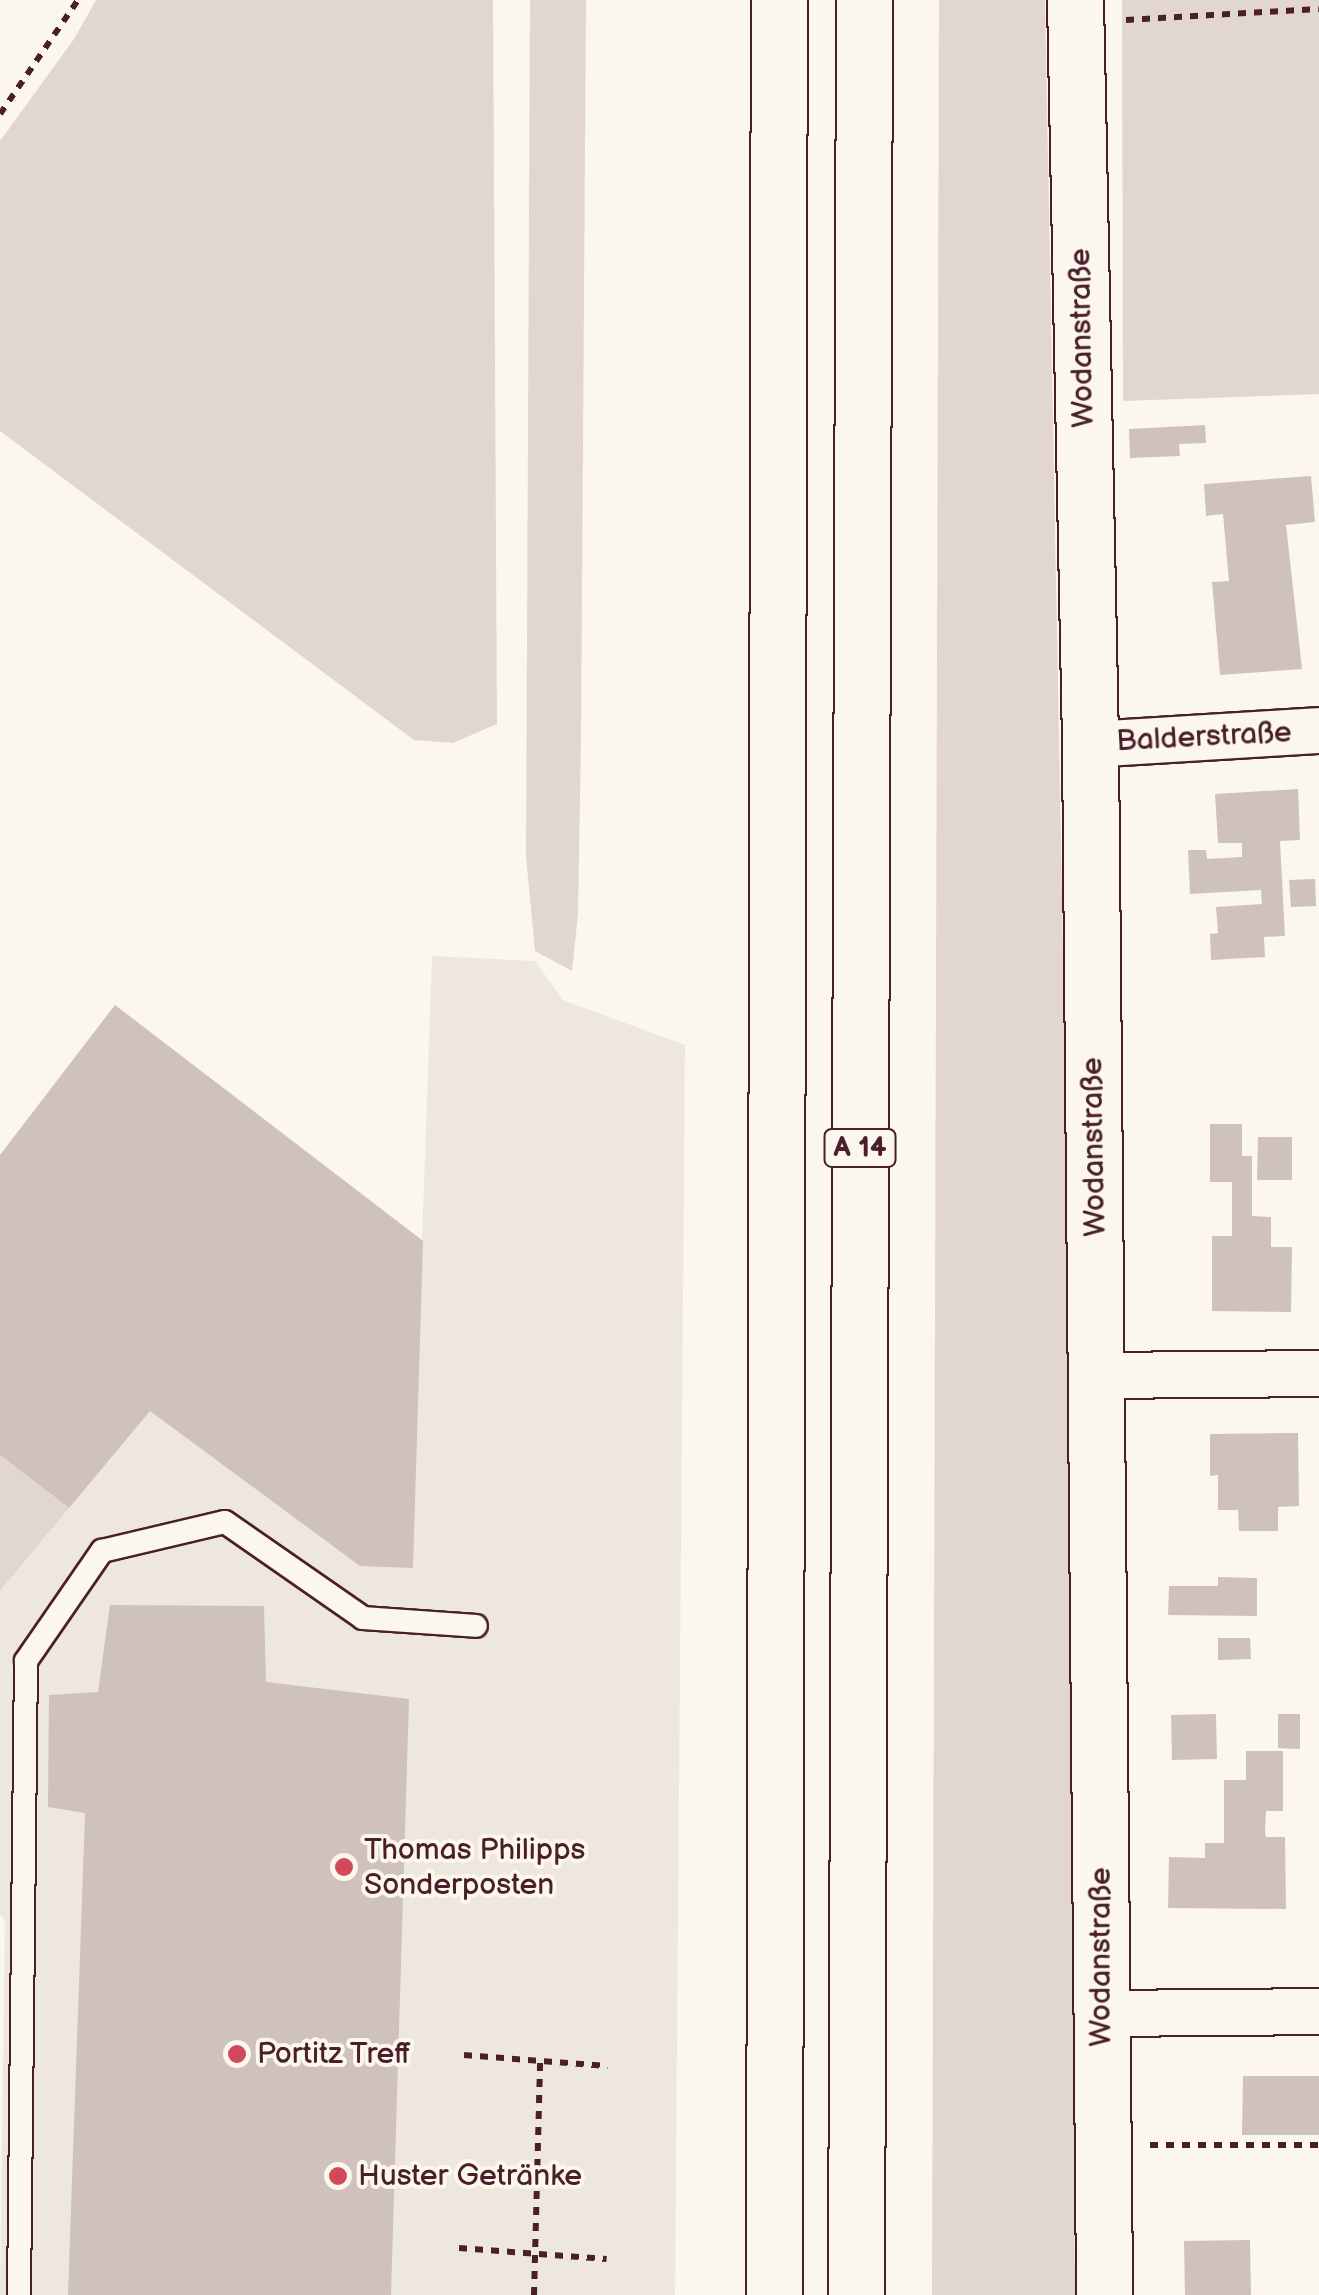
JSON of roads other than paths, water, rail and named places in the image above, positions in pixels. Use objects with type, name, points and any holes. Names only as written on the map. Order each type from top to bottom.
[{"type":"main road","points":[[774,2295],[778,0]]},
{"type":"main road","name":"A 14","points":[[856,2295],[864,0]]},
{"type":"main road","name":"Wodanstraße","points":[[1075,11],[1090,744],[1104,2295]]},
{"type":"street","name":"Balderstraße","points":[[1090,744],[1319,730]]},
{"type":"street","points":[[1096,1375],[1319,1372]]},
{"type":"street","points":[[1102,2012],[1319,2011]]},
{"type":"lane","points":[[19,2295],[26,1662],[102,1551],[226,1522],[363,1618],[476,1626]]},
{"type":"place","name":"Thomas Philipps Sonderposten","points":[[344,1867]]},
{"type":"place","name":"Portitz Treff","points":[[237,2054]]},
{"type":"place","name":"Huster Getränke","points":[[338,2176]]}]
